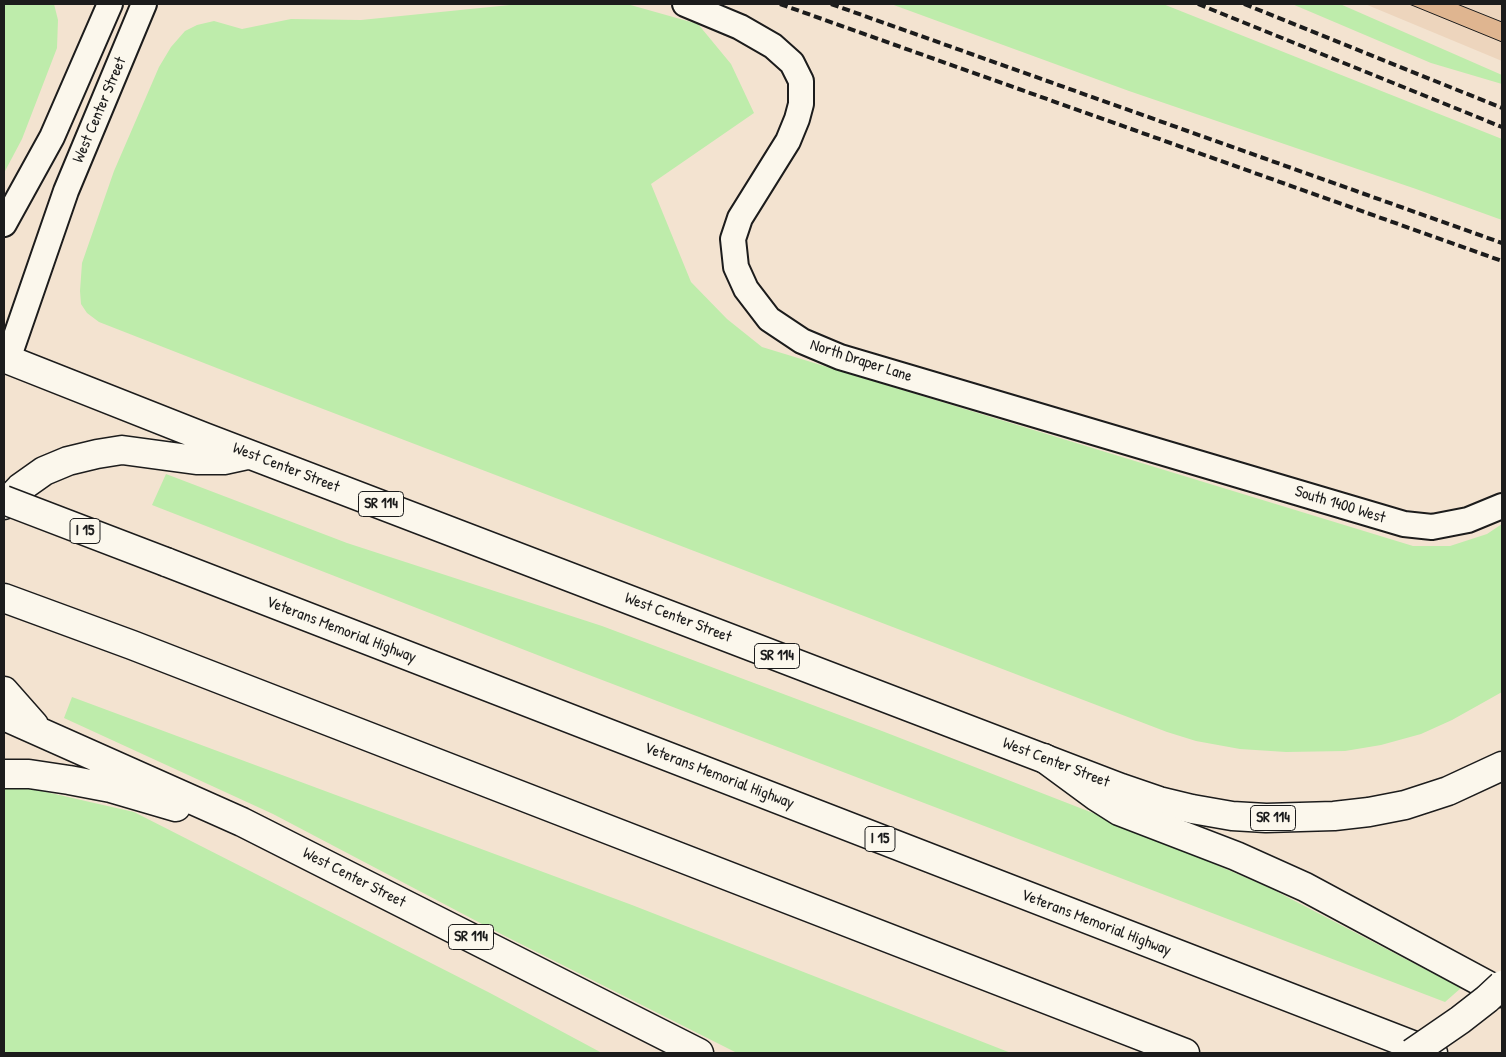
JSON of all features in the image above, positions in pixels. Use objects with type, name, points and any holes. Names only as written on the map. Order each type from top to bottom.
[{"type":"main road","name":"West Center Street","points":[[5,362],[251,454],[1121,788],[1183,807],[1232,816],[1266,818],[1334,816],[1369,812],[1405,805],[1448,791],[1502,766]]},
{"type":"main road","points":[[4,505],[20,488],[44,470],[68,461],[97,454],[122,450],[196,460],[224,460],[251,454]]},
{"type":"main road","name":"Veterans Memorial Highway","points":[[4,500],[1433,1053]]},
{"type":"main road","points":[[4,598],[132,645],[1184,1053]]},
{"type":"main road","points":[[4,691],[40,731]]},
{"type":"main road","name":"West Center Street","points":[[4,716],[242,822],[699,1053]]},
{"type":"main road","points":[[1044,758],[1119,811],[1236,856],[1305,887],[1502,993]]},
{"type":"main road","name":"SR 114","points":[[4,774],[37,776],[94,785],[198,813],[242,822]]},
{"type":"main road","points":[[1412,1053],[1467,1014],[1502,985]]},
{"type":"street","name":"West Center Street","points":[[4,224],[52,137],[110,4]]},
{"type":"street","name":"West Center Street","points":[[5,362],[66,191],[144,4]]},
{"type":"street","name":"North Draper Lane","points":[[685,4],[740,27],[773,46],[792,63],[801,81],[801,104],[791,133],[740,218],[733,239],[736,267],[746,289],[769,319],[802,342],[840,357],[1178,457]]},
{"type":"street","name":"South 1400 West","points":[[1178,457],[1404,524],[1432,527],[1468,520],[1502,506]]},
{"type":"shaded area","points":[[1365,4],[1502,4],[1502,61]]},
{"type":"green space","points":[[4,4],[54,4],[58,20],[57,48],[22,139],[4,173]]},
{"type":"green space","points":[[520,4],[627,4],[698,24],[731,64],[754,113],[651,184],[691,282],[727,319],[762,347],[1413,546],[1450,546],[1487,534],[1502,524],[1502,692],[1452,720],[1421,734],[1381,745],[1345,751],[1286,752],[1240,749],[1196,741],[1167,732],[250,381],[99,322],[87,313],[81,304],[82,263],[114,171],[159,67],[171,47],[185,31],[197,25],[214,21],[242,29],[291,19],[361,20]]},
{"type":"green space","points":[[891,4],[1163,4],[1502,139],[1502,220],[1129,91]]},
{"type":"green space","points":[[1292,4],[1340,4],[1502,75],[1502,84],[1431,63]]},
{"type":"green space","points":[[166,474],[347,543],[602,626],[882,731],[1129,827],[1270,888],[1461,988],[1445,1002],[576,670],[152,505]]},
{"type":"green space","points":[[72,697],[632,905],[1011,1053],[737,1053],[503,935],[273,814],[64,718]]},
{"type":"green space","points":[[24,787],[134,812],[490,993],[602,1053],[4,1053],[4,788]]},
{"type":"building","points":[[1409,4],[1457,4],[1502,22],[1502,42]]},
{"type":"railway","points":[[780,4],[1502,261]]},
{"type":"railway","points":[[831,4],[1502,243]]},
{"type":"railway","points":[[1198,4],[1502,127]]},
{"type":"railway","points":[[1244,4],[1502,108]]}]
